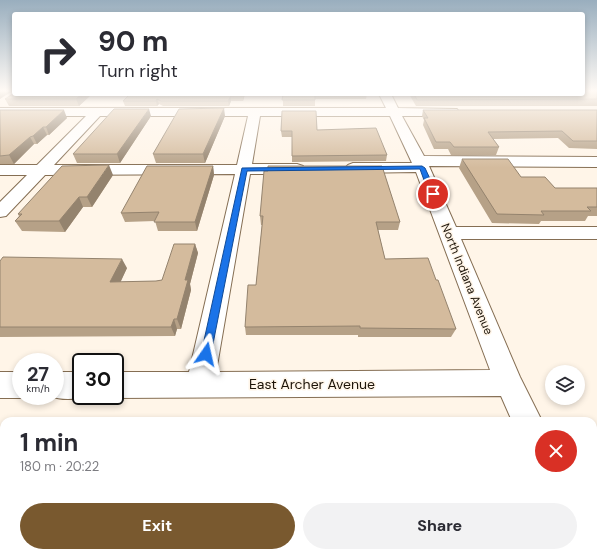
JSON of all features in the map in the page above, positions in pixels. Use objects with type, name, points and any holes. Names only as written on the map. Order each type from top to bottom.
[{"type":"street","points":[[0,212],[93,116]]},
{"type":"street","points":[[200,385],[254,116]]},
{"type":"street","name":"North Indiana Avenue","points":[[397,116],[421,164],[509,383],[525,417]]},
{"type":"street","points":[[337,168],[421,164],[597,162]]},
{"type":"street","points":[[0,170],[314,169]]},
{"type":"street","points":[[450,233],[597,233]]},
{"type":"street","name":"East Archer Avenue","points":[[124,385],[509,383]]},
{"type":"street","points":[[0,385],[12,385]]},
{"type":"building","points":[[0,116],[58,116],[46,127],[43,127],[9,155],[0,156]]},
{"type":"building","points":[[108,116],[144,116],[117,154],[73,154]]},
{"type":"building","points":[[175,116],[220,116],[203,154],[153,154]]},
{"type":"building","points":[[282,116],[316,116],[317,130],[376,128],[387,155],[292,156],[292,131],[281,131]]},
{"type":"building","points":[[427,116],[597,116],[597,141],[573,141],[562,131],[488,132],[499,147],[454,147],[450,142],[436,142],[424,118],[428,118]]},
{"type":"building","points":[[462,159],[508,159],[521,177],[545,177],[555,188],[597,188],[597,207],[587,207],[591,211],[541,211],[544,215],[497,214]]},
{"type":"building","points":[[109,165],[87,197],[79,197],[59,221],[15,221],[22,214],[18,214],[62,166]]},
{"type":"building","points":[[147,166],[213,166],[195,222],[154,222],[159,212],[121,213]]},
{"type":"building","points":[[268,166],[382,166],[400,222],[376,222],[385,259],[428,258],[436,280],[438,280],[456,329],[360,328],[360,326],[245,327],[248,285],[256,285],[263,216],[260,216],[264,171],[268,171]]},
{"type":"building","points":[[174,244],[195,244],[185,280],[188,280],[177,319],[174,319],[171,327],[0,327],[0,261],[3,257],[122,259],[110,282],[156,281],[162,280]]},
{"type":"route","points":[[206,354],[244,169],[422,168],[433,194]]}]
